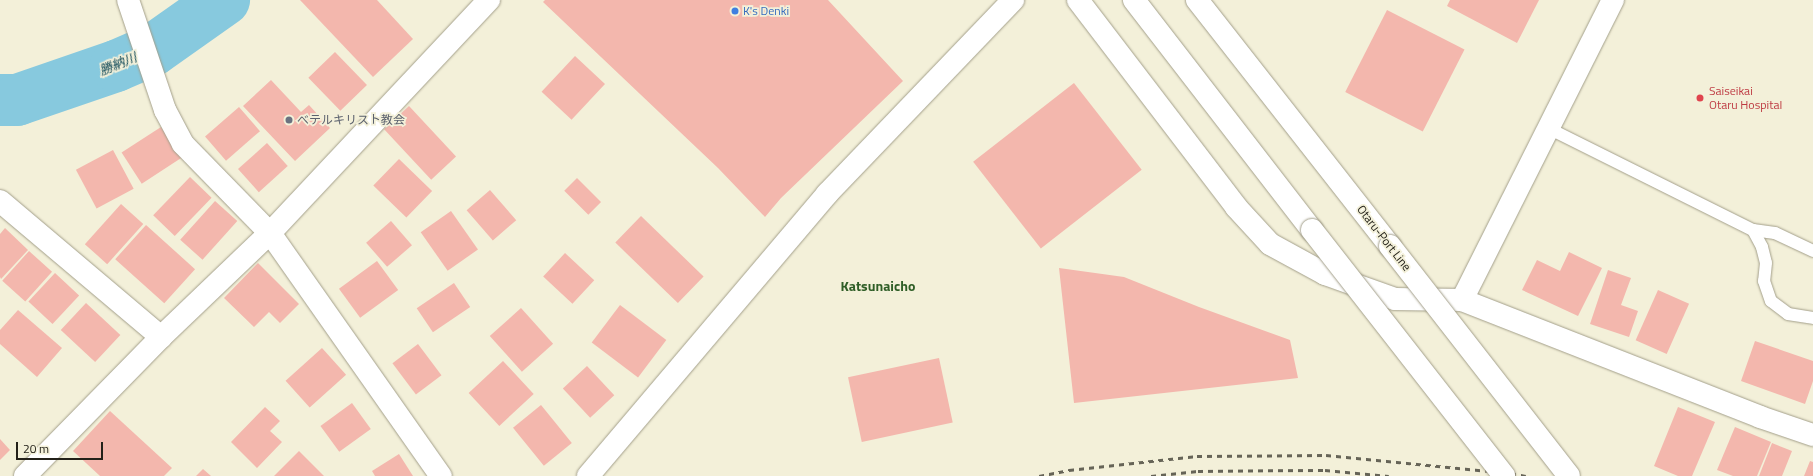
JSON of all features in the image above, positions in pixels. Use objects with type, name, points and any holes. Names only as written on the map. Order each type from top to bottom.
[{"type":"street","points":[[128,0],[165,110],[183,144],[270,233],[441,476]]},
{"type":"street","points":[[24,476],[161,337],[270,233],[489,0]]},
{"type":"street","points":[[588,476],[826,194],[1013,0]]},
{"type":"street","points":[[1078,0],[1236,208],[1270,244],[1325,274],[1395,298],[1462,300],[1760,417],[1813,435]]},
{"type":"street","points":[[1134,0],[1504,476]]},
{"type":"street","name":"Otaru-Port Line","points":[[1197,0],[1570,476]]},
{"type":"street","points":[[1462,300],[1613,0]]},
{"type":"street","points":[[0,201],[161,337]]},
{"type":"lane","points":[[1548,128],[1753,230],[1775,233],[1813,251]]},
{"type":"lane","points":[[1753,230],[1762,247],[1766,263],[1764,281],[1771,301],[1788,314],[1813,318]]},
{"type":"building","points":[[300,0],[377,0],[413,39],[373,77]]},
{"type":"building","points":[[545,0],[828,0],[903,81],[781,198],[765,217],[718,168],[543,2]]},
{"type":"building","points":[[1450,0],[1539,0],[1517,43],[1447,6]]},
{"type":"building","points":[[1387,10],[1465,49],[1423,131],[1345,92]]},
{"type":"building","points":[[335,52],[367,85],[340,111],[308,78]]},
{"type":"building","points":[[575,56],[605,84],[572,120],[542,92]]},
{"type":"building","name":"べテルキリスト教会","points":[[271,80],[301,112],[309,105],[330,128],[295,161],[243,106]]},
{"type":"building","points":[[1074,83],[1142,170],[1041,248],[973,162]]},
{"type":"building","points":[[409,106],[456,156],[431,180],[384,129]]},
{"type":"building","points":[[239,107],[260,131],[226,161],[205,137]]},
{"type":"building","points":[[161,127],[181,158],[142,184],[122,153]]},
{"type":"building","points":[[267,143],[288,166],[259,192],[238,169]]},
{"type":"building","points":[[113,150],[134,189],[97,209],[76,170]]},
{"type":"building","points":[[399,159],[432,191],[406,218],[373,186]]},
{"type":"building","points":[[190,177],[212,198],[175,236],[153,215]]},
{"type":"building","points":[[577,178],[601,202],[588,215],[564,191]]},
{"type":"building","points":[[490,190],[516,220],[493,241],[467,210]]},
{"type":"building","points":[[215,201],[237,221],[202,260],[180,240]]},
{"type":"building","points":[[121,204],[143,224],[107,264],[85,244]]},
{"type":"building","points":[[451,211],[478,250],[448,271],[421,232]]},
{"type":"building","points":[[641,216],[704,276],[678,303],[615,243]]},
{"type":"building","points":[[391,221],[412,245],[387,267],[366,243]]},
{"type":"building","points":[[146,225],[195,269],[164,303],[115,259]]},
{"type":"building","points":[[5,228],[28,250],[1,279],[0,234]]},
{"type":"building","points":[[29,251],[52,272],[25,301],[2,281]]},
{"type":"building","points":[[1569,252],[1602,268],[1578,316],[1522,290],[1537,260],[1560,271]]},
{"type":"building","points":[[565,253],[594,280],[572,304],[543,276]]},
{"type":"building","points":[[377,261],[398,290],[360,318],[339,289]]},
{"type":"building","points":[[258,263],[299,304],[280,323],[269,312],[254,327],[224,298]]},
{"type":"building","points":[[1059,268],[1124,277],[1199,307],[1290,340],[1298,378],[1074,403]]},
{"type":"building","points":[[1608,270],[1631,278],[1621,305],[1638,311],[1629,337],[1590,324]]},
{"type":"building","points":[[55,273],[79,296],[53,324],[28,302]]},
{"type":"building","points":[[454,283],[470,307],[433,332],[417,308]]},
{"type":"building","points":[[1658,290],[1689,304],[1667,354],[1636,340]]},
{"type":"building","points":[[86,303],[120,335],[95,362],[61,330]]},
{"type":"building","points":[[620,305],[666,340],[638,377],[592,343]]},
{"type":"building","points":[[521,308],[553,344],[522,372],[490,336]]},
{"type":"building","points":[[18,310],[62,348],[37,377],[0,344],[0,330]]},
{"type":"building","points":[[1755,341],[1813,361],[1813,381],[1805,404],[1741,381]]},
{"type":"building","points":[[418,344],[441,375],[416,394],[392,363]]},
{"type":"building","points":[[322,348],[346,375],[310,408],[286,381]]},
{"type":"building","points":[[939,358],[953,423],[862,442],[848,377]]},
{"type":"building","points":[[503,361],[534,394],[499,426],[469,393]]},
{"type":"building","points":[[587,366],[614,395],[590,418],[563,389]]},
{"type":"building","points":[[352,403],[371,429],[339,452],[320,426]]},
{"type":"building","points":[[541,405],[572,443],[544,466],[513,428]]},
{"type":"building","points":[[265,407],[280,421],[270,431],[282,442],[257,468],[231,442]]},
{"type":"building","points":[[1678,407],[1715,422],[1692,476],[1678,476],[1654,466]]},
{"type":"building","points":[[110,411],[172,468],[164,476],[100,476],[73,451]]},
{"type":"building","points":[[1735,427],[1771,442],[1757,476],[1733,476],[1717,470]]},
{"type":"building","points":[[0,439],[10,450],[0,460]]},
{"type":"building","points":[[1772,443],[1792,451],[1782,476],[1759,476]]},
{"type":"building","points":[[299,451],[324,476],[274,476]]},
{"type":"building","points":[[399,454],[413,476],[375,476],[372,471]]},
{"type":"building","points":[[1810,461],[1813,462],[1813,476],[1804,476]]},
{"type":"building","points":[[203,469],[211,476],[196,476]]},
{"type":"waterway","name":"勝納川","points":[[0,100],[17,100],[116,66],[153,50],[224,0]]},
{"type":"railway","points":[[1039,476],[1069,470],[1197,456],[1326,455],[1511,473],[1526,476]]},
{"type":"railway","points":[[1151,476],[1198,471],[1325,470],[1389,476]]},
{"type":"place","name":"K's Denki","points":[[735,11]]},
{"type":"place","name":"Saiseikai Otaru Hospital","points":[[1700,98]]},
{"type":"place","name":"べテルキリスト教会","points":[[289,120]]},
{"type":"district","name":"Katsunaicho","points":[[878,286]]}]
